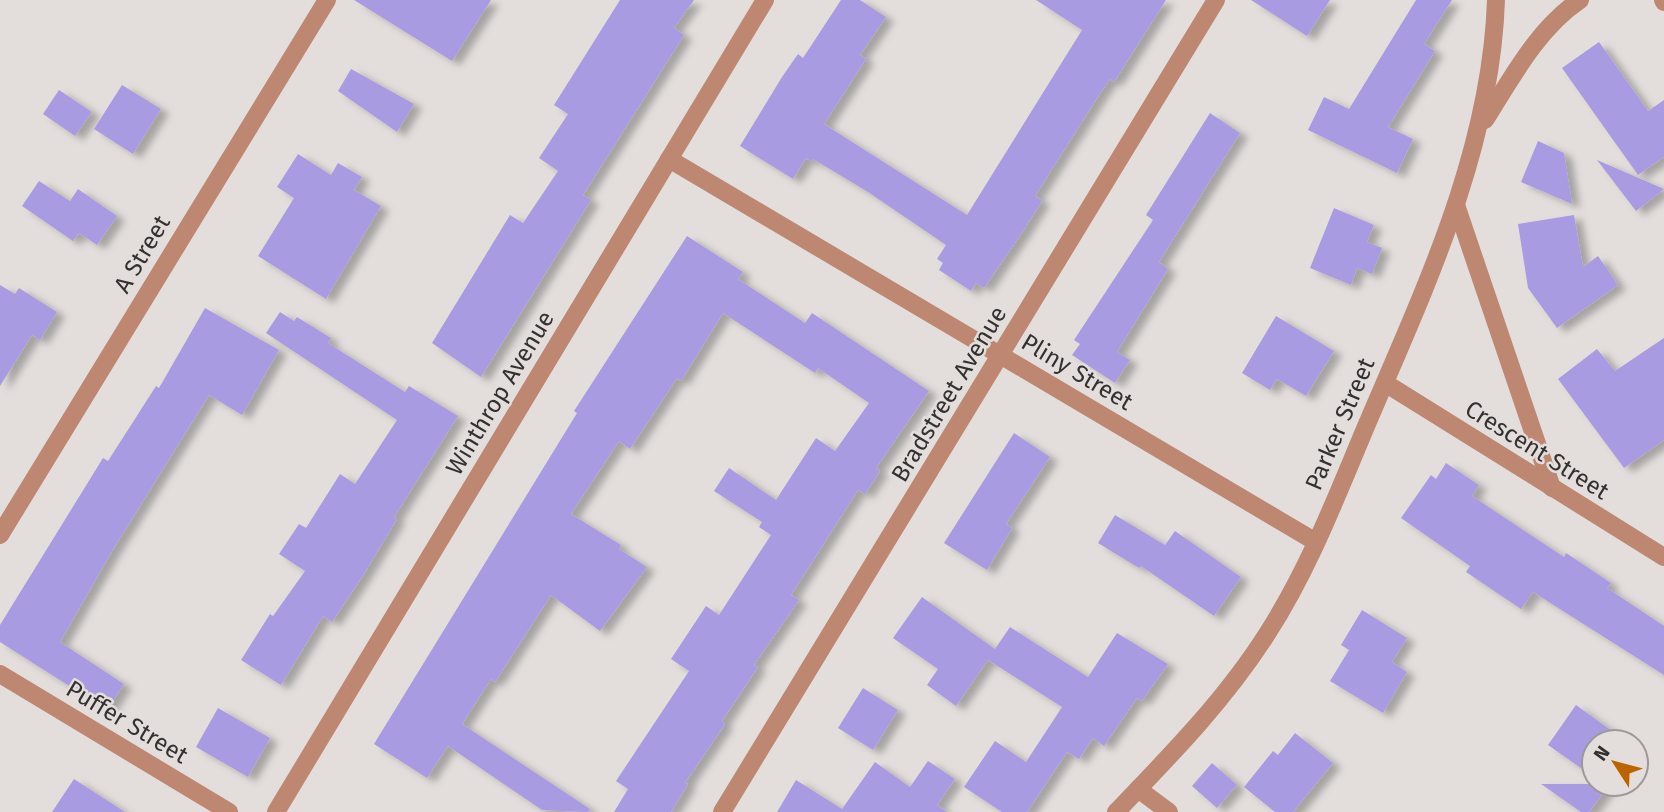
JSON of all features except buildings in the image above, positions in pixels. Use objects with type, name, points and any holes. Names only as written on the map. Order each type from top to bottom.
[{"type":"street","name":"A Street","points":[[0,535],[327,0]]},
{"type":"street","name":"Winthrop Avenue","points":[[276,812],[765,0]]},
{"type":"street","name":"Bradstreet Avenue","points":[[722,812],[1216,0]]},
{"type":"street","name":"Parker Street","points":[[1116,812],[1234,683],[1274,622],[1316,542],[1385,383],[1456,205],[1479,129],[1490,67],[1496,0]]},
{"type":"street","points":[[1479,129],[1516,70],[1545,33],[1580,0]]},
{"type":"street","name":"Pliny Street","points":[[669,159],[1316,542]]},
{"type":"street","points":[[1456,205],[1552,488]]},
{"type":"street","name":"Crescent Street","points":[[1385,383],[1664,557]]},
{"type":"street","name":"Puffer Street","points":[[0,674],[229,812]]},
{"type":"street","points":[[1138,789],[1169,812]]}]
